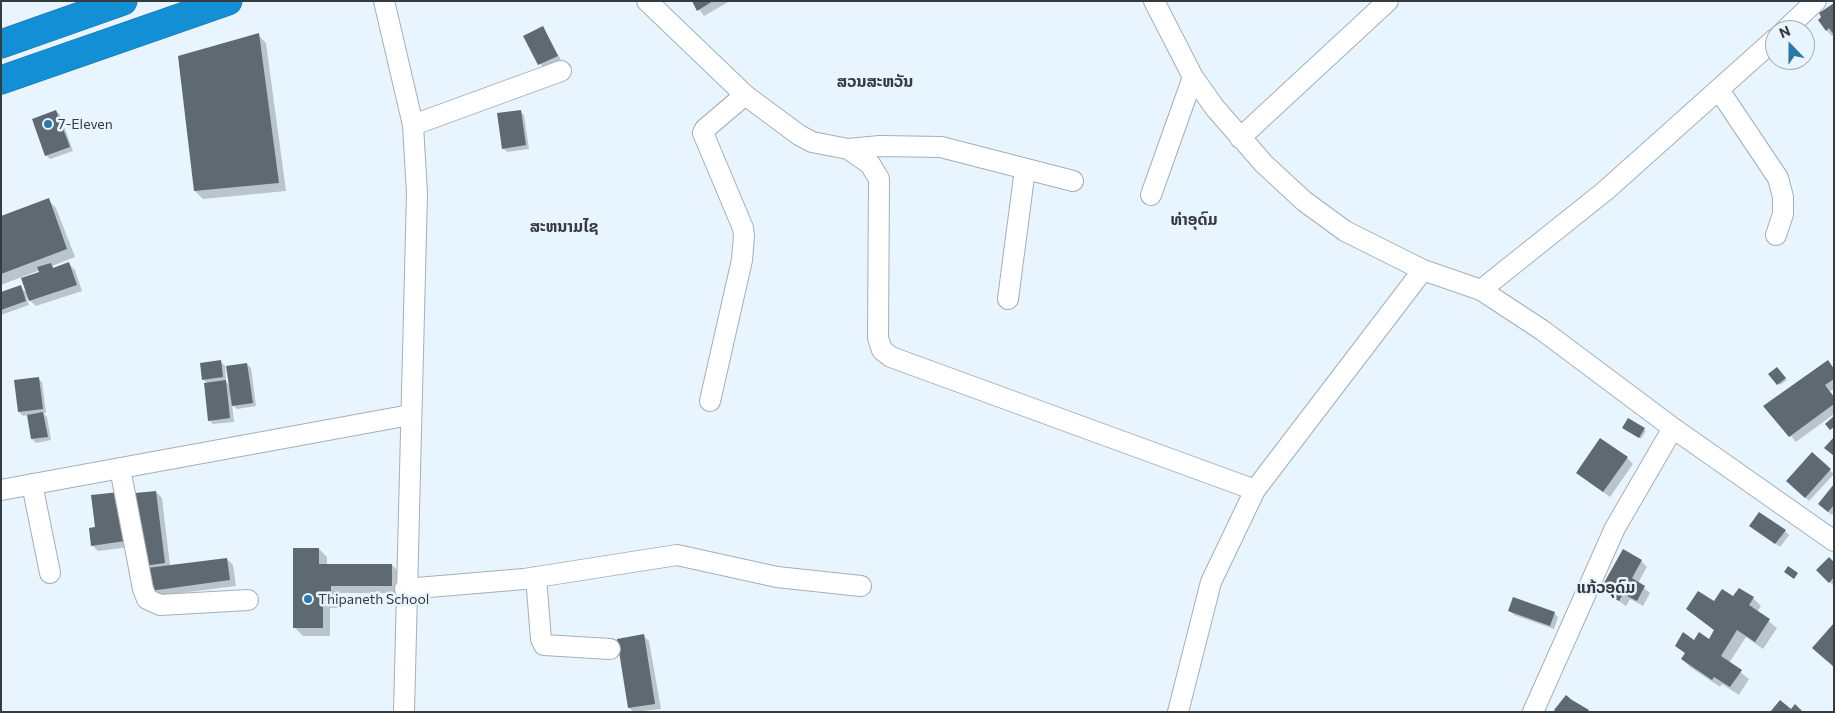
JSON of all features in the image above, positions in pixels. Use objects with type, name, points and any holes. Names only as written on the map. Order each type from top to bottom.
[{"type":"highway","points":[[1,44],[123,1]]},
{"type":"highway","points":[[1,80],[228,1]]},
{"type":"street","points":[[384,1],[413,124],[417,193],[405,589],[404,712]]},
{"type":"street","points":[[647,1],[745,95],[799,135],[812,142],[848,149],[880,146],[941,147],[1072,181]]},
{"type":"street","points":[[1154,1],[1193,77],[1240,138],[1304,201],[1344,231],[1423,270],[1481,290],[1542,330],[1673,428],[1834,541]]},
{"type":"street","points":[[1240,138],[1388,1]]},
{"type":"street","points":[[1796,20],[1816,1]]},
{"type":"street","points":[[1481,290],[1605,191],[1765,48]]},
{"type":"street","points":[[413,124],[561,71]]},
{"type":"street","points":[[1151,195],[1193,77]]},
{"type":"street","points":[[1719,90],[1778,178],[1783,197],[1783,214],[1776,235]]},
{"type":"street","points":[[710,400],[742,255],[744,236],[743,228],[703,133],[705,128],[745,95]]},
{"type":"street","points":[[848,149],[870,164],[879,179],[878,338],[882,350],[891,357],[1255,490]]},
{"type":"street","points":[[1008,299],[1024,169]]},
{"type":"street","points":[[1178,712],[1211,582],[1255,490],[1423,270]]},
{"type":"street","points":[[1,490],[410,415]]},
{"type":"street","points":[[1533,712],[1615,528],[1673,428]]},
{"type":"street","points":[[120,468],[143,589],[147,599],[160,605],[248,600]]},
{"type":"street","points":[[32,484],[50,573]]},
{"type":"street","points":[[405,589],[536,577],[677,555],[777,577],[861,586]]},
{"type":"street","points":[[536,577],[541,639],[544,645],[610,649]]},
{"type":"building","points":[[692,1],[713,1],[697,11]]},
{"type":"building","points":[[1834,3],[1834,35],[1829,28],[1826,31],[1818,20],[1821,17],[1819,13]]},
{"type":"building","points":[[543,26],[558,56],[538,65],[523,36]]},
{"type":"building","points":[[259,33],[279,183],[194,191],[178,56]]},
{"type":"building","points":[[56,110],[70,147],[45,156],[32,119]]},
{"type":"building","points":[[521,110],[526,145],[502,149],[497,113]]},
{"type":"building","points":[[49,198],[67,249],[1,274],[1,216]]},
{"type":"building","points":[[69,262],[77,285],[29,301],[21,278],[39,272],[37,267],[51,263],[53,268]]},
{"type":"building","points":[[21,285],[26,301],[1,310],[1,292]]},
{"type":"building","points":[[221,360],[223,377],[202,380],[200,363]]},
{"type":"building","points":[[1828,360],[1834,369],[1834,379],[1825,385],[1834,397],[1834,404],[1789,437],[1763,406]]},
{"type":"building","points":[[247,363],[253,403],[232,406],[226,366]]},
{"type":"building","points":[[1777,367],[1786,378],[1777,385],[1768,374]]},
{"type":"building","points":[[39,377],[43,409],[18,412],[14,380]]},
{"type":"building","points":[[226,380],[230,418],[208,421],[204,383]]},
{"type":"building","points":[[43,412],[48,437],[31,439],[27,415]]},
{"type":"building","points":[[1834,416],[1834,427],[1830,430],[1825,424]]},
{"type":"building","points":[[1628,418],[1645,428],[1639,438],[1622,428]]},
{"type":"building","points":[[1834,437],[1834,456],[1824,448]]},
{"type":"building","points":[[1600,438],[1628,457],[1603,492],[1576,473]]},
{"type":"building","points":[[1812,452],[1831,469],[1805,498],[1786,481]]},
{"type":"building","points":[[1834,484],[1834,505],[1828,512],[1818,504]]},
{"type":"building","points":[[156,491],[165,563],[144,566],[135,493]]},
{"type":"building","points":[[119,492],[125,541],[91,546],[89,528],[95,527],[91,495]]},
{"type":"building","points":[[1759,512],[1786,530],[1775,544],[1749,526]]},
{"type":"building","points":[[293,548],[319,548],[319,564],[392,564],[392,586],[331,586],[331,601],[323,601],[323,628],[293,628]]},
{"type":"building","points":[[1623,549],[1642,560],[1632,578],[1645,586],[1637,601],[1623,594],[1619,601],[1600,590]]},
{"type":"building","points":[[1829,557],[1834,562],[1834,577],[1829,583],[1816,570]]},
{"type":"building","points":[[227,558],[230,580],[150,591],[147,568]]},
{"type":"building","points":[[1788,566],[1798,573],[1794,579],[1784,572]]},
{"type":"building","points":[[1739,588],[1754,597],[1749,605],[1770,619],[1755,642],[1737,630],[1721,656],[1742,670],[1730,687],[1714,677],[1712,680],[1681,659],[1685,653],[1675,646],[1683,632],[1694,640],[1699,632],[1709,639],[1714,630],[1686,609],[1698,591],[1714,601],[1722,589],[1733,596]]},
{"type":"building","points":[[1513,597],[1555,612],[1550,626],[1508,611]]},
{"type":"building","points":[[1834,623],[1834,667],[1812,648]]},
{"type":"building","points":[[644,634],[655,704],[628,708],[617,639]]},
{"type":"building","points":[[1566,695],[1589,710],[1588,712],[1556,712],[1554,710]]},
{"type":"building","points":[[1780,700],[1791,709],[1795,704],[1803,712],[1770,712]]},
{"type":"place","name":"7-Eleven","points":[[48,124]]},
{"type":"place","name":"Thipaneth School","points":[[308,599]]},
{"type":"district","name":"ສວນສະຫວັນ","points":[[875,82]]},
{"type":"district","name":"ທ່າອຸດົມ","points":[[1194,220]]},
{"type":"district","name":"ສະຫນາມໄຊ","points":[[564,227]]},
{"type":"district","name":"ແກ້ວອຸດົມ","points":[[1606,588]]}]
